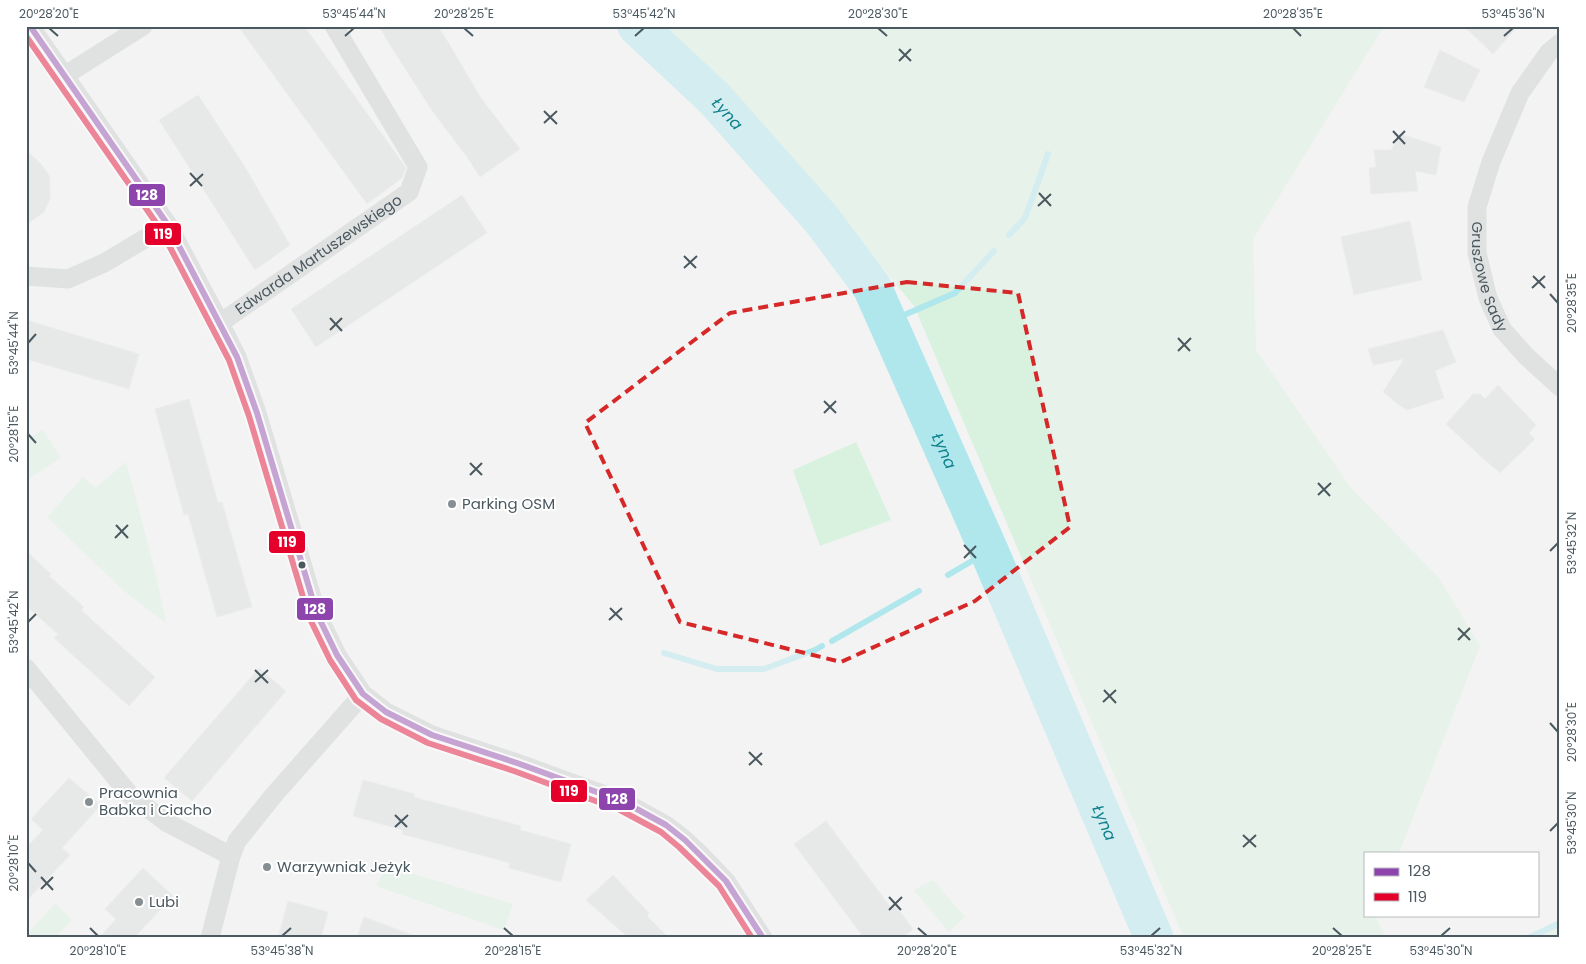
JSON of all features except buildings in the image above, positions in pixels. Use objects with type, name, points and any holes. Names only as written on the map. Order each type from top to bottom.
[{"type":"street","points":[[30,26],[168,226],[220,323],[237,358],[257,413],[318,614],[338,655],[363,694],[386,712],[432,735],[518,763],[624,802],[666,825],[696,850],[726,881],[763,938]]},
{"type":"street","points":[[64,76],[143,26]]},
{"type":"street","name":"Edwarda Martuszewskiego","points":[[220,323],[408,192],[415,175],[418,167],[334,26]]},
{"type":"street","name":"Gruszowe Sady","points":[[1560,43],[1549,52],[1520,93],[1491,162],[1477,207],[1476,253],[1488,298],[1502,329],[1526,356],[1560,387]]},
{"type":"street","points":[[26,276],[68,278],[104,262],[168,226]]},
{"type":"street","points":[[26,668],[130,796],[166,822],[230,856]]},
{"type":"street","points":[[210,938],[230,856],[238,841],[273,796],[363,694]]},
{"type":"highlighted area","points":[[907,282],[1018,293],[1070,527],[975,601],[841,662],[680,622],[585,423],[730,313]]},
{"type":"green space","points":[[649,26],[1384,26],[1253,239],[1256,350],[1351,488],[1439,578],[1480,646],[1399,852],[1364,852],[1364,916],[1375,916],[1385,938],[1184,938],[914,306],[860,240]]},
{"type":"green space","points":[[43,430],[61,458],[26,480],[26,440]]},
{"type":"green space","points":[[856,442],[891,520],[820,546],[793,470]]},
{"type":"green space","points":[[126,462],[153,563],[166,623],[124,591],[47,517],[83,477],[96,488]]},
{"type":"green space","points":[[387,866],[513,904],[504,930],[376,886]]},
{"type":"green space","points":[[933,880],[965,917],[949,932],[914,890]]},
{"type":"green space","points":[[55,903],[72,920],[55,938],[26,938],[26,936]]},
{"type":"green space","points":[[1560,918],[1560,938],[1532,938]]},
{"type":"waterway","name":"Łyna","points":[[637,26],[715,99],[822,220],[872,287],[989,551],[1154,938]]},
{"type":"waterway","points":[[1009,235],[1025,218],[1048,154]]},
{"type":"waterway","points":[[888,322],[955,293],[994,251]]},
{"type":"waterway","points":[[948,575],[989,551]]},
{"type":"waterway","points":[[832,641],[919,591]]},
{"type":"waterway","points":[[664,653],[717,669],[764,669],[822,646]]},
{"type":"waterway","points":[[1528,938],[1560,923]]},
{"type":"transit line","name":"128","points":[[30,26],[168,225],[237,357],[257,413],[317,614],[337,655],[363,694],[386,712],[432,735],[517,763],[624,802],[666,825],[685,840],[726,881],[763,938]]},
{"type":"transit line","name":"119","points":[[26,36],[161,230],[229,360],[249,416],[309,617],[330,660],[356,700],[381,719],[428,743],[514,771],[620,810],[661,832],[719,886],[752,938]]},
{"type":"place","name":"Parking OSM","points":[[452,504]]},
{"type":"place","name":"Pracownia Babka i Ciacho","points":[[89,802]]},
{"type":"place","name":"Warzywniak Jeżyk","points":[[267,867]]},
{"type":"place","name":"Lubi","points":[[139,902]]}]
